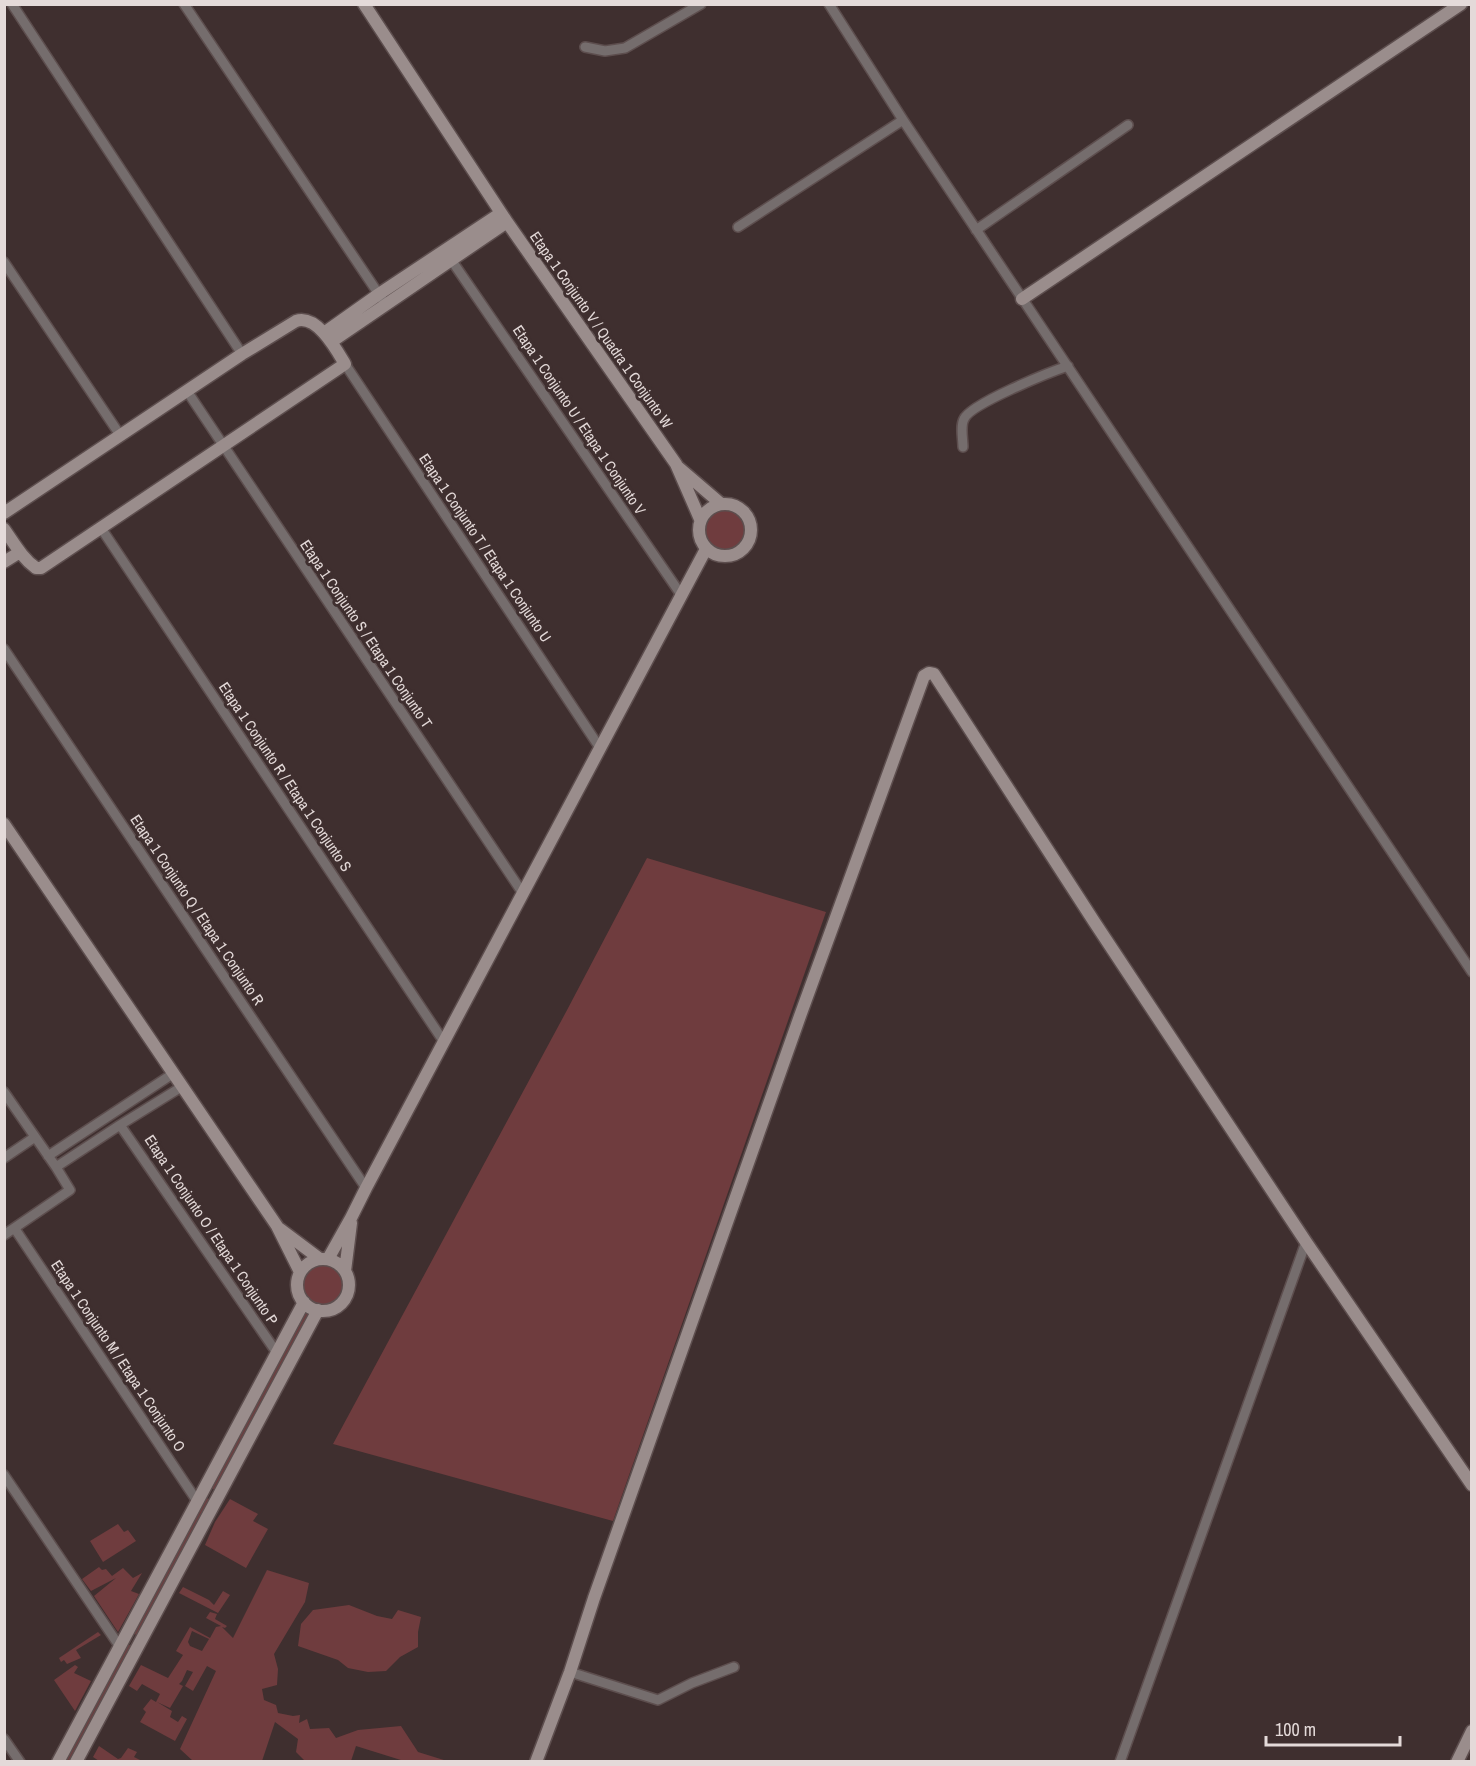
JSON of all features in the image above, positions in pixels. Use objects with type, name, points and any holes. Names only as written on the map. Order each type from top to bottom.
[{"type":"street","points":[[12,4],[242,354]]},
{"type":"street","points":[[184,4],[382,300]]},
{"type":"street","name":"Etapa 1 Conjunto V / Quadra 1 Conjunto W","points":[[363,4],[504,218],[676,464]]},
{"type":"street","points":[[585,47],[609,51],[625,48],[701,4]]},
{"type":"street","points":[[1022,299],[1461,4]]},
{"type":"street","points":[[830,5],[976,230],[1472,972]]},
{"type":"street","points":[[738,227],[903,120]]},
{"type":"street","points":[[976,230],[1128,125]]},
{"type":"street","points":[[327,337],[504,218]]},
{"type":"street","points":[[382,300],[452,261],[504,218]]},
{"type":"street","name":"Etapa 1 Conjunto U / Etapa 1 Conjunto V","points":[[452,261],[682,596]]},
{"type":"street","points":[[4,262],[120,435]]},
{"type":"street","points":[[4,513],[242,354],[300,319],[309,320],[327,337],[345,364],[41,568],[34,567],[8,542],[4,529]]},
{"type":"street","name":"Etapa 1 Conjunto T / Etapa 1 Conjunto U","points":[[345,364],[600,748]]},
{"type":"street","points":[[963,447],[963,423],[967,414],[1035,378],[1068,366]]},
{"type":"street","name":"Etapa 1 Conjunto S / Etapa 1 Conjunto T","points":[[187,391],[522,892]]},
{"type":"street","points":[[676,464],[720,503]]},
{"type":"street","points":[[676,464],[700,519],[698,535],[706,549],[713,554],[729,556],[737,553],[749,542],[751,525],[743,510],[737,506],[720,503],[708,509],[700,519]]},
{"type":"street","name":"Etapa 1 Conjunto R / Etapa 1 Conjunto S","points":[[101,528],[444,1041]]},
{"type":"street","points":[[277,1226],[324,1259],[338,1263],[345,1271],[349,1287],[346,1296],[335,1308],[318,1310],[304,1302],[297,1288],[300,1272],[312,1261],[324,1259],[351,1218],[706,549]]},
{"type":"street","points":[[4,562],[20,552]]},
{"type":"street","name":"Etapa 1 Conjunto Q / Etapa 1 Conjunto R","points":[[4,649],[366,1188]]},
{"type":"street","points":[[536,1761],[570,1672],[796,1026],[926,674],[929,673],[934,674],[1306,1242],[1472,1485]]},
{"type":"street","points":[[4,824],[277,1226],[300,1272]]},
{"type":"street","points":[[48,1156],[174,1073]]},
{"type":"street","points":[[56,1167],[183,1086]]},
{"type":"street","points":[[4,1092],[56,1167],[69,1191],[4,1236]]},
{"type":"street","name":"Etapa 1 Conjunto O / Etapa 1 Conjunto P","points":[[120,1125],[277,1353]]},
{"type":"street","points":[[4,1158],[35,1137]]},
{"type":"street","points":[[345,1271],[351,1218]]},
{"type":"street","name":"Etapa 1 Conjunto M / Etapa 1 Conjunto O","points":[[15,1228],[196,1501]]},
{"type":"street","points":[[1120,1761],[1306,1242]]},
{"type":"street","points":[[58,1761],[304,1302]]},
{"type":"street","points":[[76,1761],[318,1310]]},
{"type":"street","points":[[4,1475],[120,1647]]},
{"type":"street","points":[[203,1489],[218,1497]]},
{"type":"street","points":[[126,1635],[139,1642]]},
{"type":"street","points":[[570,1672],[658,1700],[692,1683],[734,1667]]},
{"type":"street","points":[[1457,1761],[1472,1731]]},
{"type":"street","points":[[4,1739],[20,1761]]},
{"type":"shaded area","points":[[725,509],[733,510],[740,515],[745,522],[745,538],[740,545],[733,550],[725,551],[717,550],[710,545],[705,538],[704,530],[705,522],[710,515],[717,510]]},
{"type":"shaded area","points":[[647,858],[826,912],[613,1521],[333,1444],[566,1012]]},
{"type":"shaded area","points":[[323,1265],[331,1266],[337,1271],[342,1277],[342,1293],[337,1299],[331,1304],[323,1305],[315,1304],[309,1299],[304,1293],[303,1285],[304,1277],[309,1271],[315,1266]]},
{"type":"shaded area","points":[[305,1311],[311,1314],[216,1490],[211,1488]]},
{"type":"shaded area","points":[[205,1498],[210,1499],[138,1636],[133,1633]]},
{"type":"shaded area","points":[[230,1499],[258,1514],[253,1521],[268,1529],[246,1568],[205,1545],[215,1522]]},
{"type":"shaded area","points":[[118,1524],[124,1532],[128,1530],[136,1541],[103,1562],[90,1541]]},
{"type":"shaded area","points":[[99,1567],[102,1570],[106,1569],[112,1576],[123,1568],[133,1578],[142,1573],[131,1591],[139,1594],[118,1632],[94,1596],[116,1578],[91,1591],[82,1579]]},
{"type":"shaded area","points":[[267,1570],[309,1583],[305,1602],[274,1654],[278,1669],[277,1685],[262,1689],[264,1700],[276,1705],[278,1713],[300,1715],[299,1723],[307,1719],[310,1729],[329,1728],[336,1738],[358,1730],[401,1726],[418,1752],[447,1761],[404,1761],[356,1746],[351,1761],[305,1761],[296,1752],[298,1739],[275,1722],[262,1761],[193,1761],[180,1749],[216,1671],[207,1666],[193,1691],[185,1686],[193,1672],[187,1670],[179,1684],[183,1686],[170,1708],[157,1702],[172,1711],[170,1717],[178,1722],[182,1716],[187,1719],[175,1741],[140,1722],[146,1712],[143,1709],[151,1699],[156,1702],[160,1694],[142,1684],[137,1691],[129,1686],[141,1665],[168,1678],[183,1655],[176,1651],[190,1627],[210,1638],[216,1627],[221,1626],[206,1618],[210,1612],[217,1614],[215,1619],[227,1626],[222,1627],[233,1638]],"holes":[[[192,1631],[209,1639],[202,1651],[190,1646],[188,1642]]]},
{"type":"shaded area","points":[[183,1587],[209,1600],[214,1605],[223,1591],[230,1595],[218,1613],[179,1593]]},
{"type":"shaded area","points":[[349,1605],[392,1619],[398,1610],[421,1617],[418,1647],[400,1657],[386,1671],[368,1672],[348,1668],[338,1660],[298,1646],[301,1624],[313,1610]]},
{"type":"shaded area","points":[[98,1632],[101,1635],[76,1650],[81,1658],[67,1664],[64,1660],[61,1662],[59,1658]]},
{"type":"shaded area","points":[[128,1644],[133,1647],[72,1761],[65,1762]]},
{"type":"shaded area","points":[[75,1665],[78,1667],[74,1673],[91,1681],[75,1711],[54,1680]]},
{"type":"shaded area","points":[[99,1746],[118,1759],[128,1748],[137,1752],[134,1757],[142,1761],[99,1761],[93,1757]]}]
